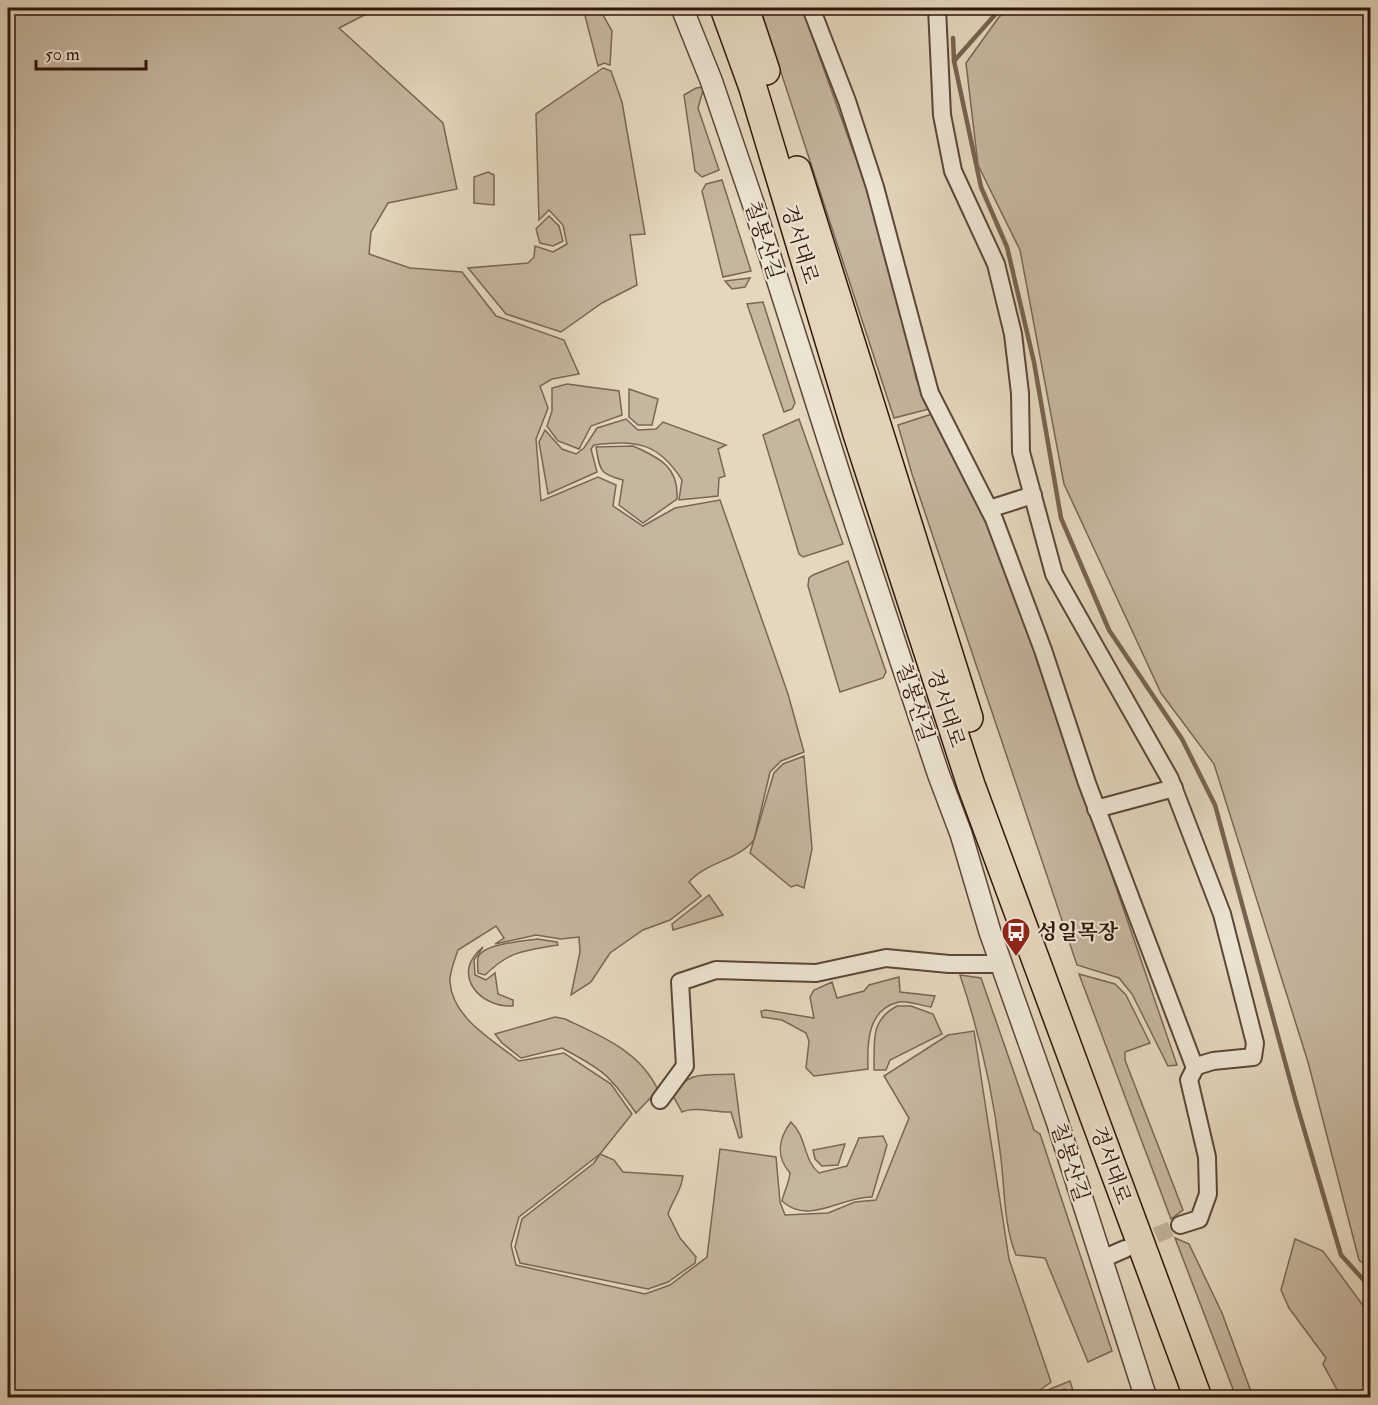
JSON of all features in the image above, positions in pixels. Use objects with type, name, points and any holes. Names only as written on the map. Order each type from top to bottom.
[{"type":"main road","name":"경서대로","points":[[724,8],[753,88],[857,434],[971,785],[1198,1398]]},
{"type":"main road","name":"경서대로","points":[[745,8],[987,775],[1218,1398]]},
{"type":"street","name":"칠봉산길","points":[[682,8],[711,80],[754,206],[844,489],[938,773],[961,834],[1001,964],[1057,1121],[1146,1398]]},
{"type":"street","points":[[811,8],[847,101],[875,187],[930,393],[989,509],[1043,650],[1096,809],[1195,1068]]},
{"type":"street","points":[[937,8],[942,115],[953,171],[996,264],[1008,314],[1020,393],[1021,452],[1054,574],[1174,788],[1222,914],[1255,1043],[1253,1057],[1213,1061],[1195,1068],[1189,1080],[1207,1157],[1208,1194],[1199,1219],[1180,1225]]},
{"type":"street","points":[[989,509],[1033,495]]},
{"type":"street","points":[[1096,809],[1174,788]]},
{"type":"street","points":[[660,1100],[685,1066],[680,982],[716,970],[816,973],[886,958],[949,964],[1001,964]]},
{"type":"street","points":[[1102,1259],[1125,1249]]},
{"type":"shaded area","points":[[8,8],[378,8],[339,28],[443,123],[457,189],[388,203],[371,232],[369,254],[410,268],[462,272],[496,316],[564,340],[579,374],[552,379],[540,386],[548,408],[536,439],[541,501],[598,477],[616,485],[613,506],[643,526],[675,508],[720,500],[788,694],[804,752],[781,761],[770,772],[754,840],[739,853],[704,870],[689,882],[701,896],[670,920],[643,930],[610,953],[591,982],[571,995],[580,952],[579,937],[561,939],[536,935],[495,944],[504,938],[496,926],[458,950],[450,974],[450,982],[458,1007],[466,1018],[519,1061],[564,1053],[611,1084],[632,1114],[600,1154],[519,1217],[511,1245],[516,1265],[645,1294],[670,1285],[707,1257],[720,1149],[776,1157],[780,1202],[785,1215],[828,1213],[855,1202],[876,1200],[909,1118],[884,1076],[948,1035],[974,1031],[1009,1259],[1051,1382],[1029,1398],[11,1397],[13,1310],[8,1246]]},
{"type":"shaded area","points":[[583,8],[599,8],[612,31],[610,65],[604,63],[598,66]]},
{"type":"shaded area","points":[[760,8],[802,8],[890,254],[916,378],[929,409],[894,418]]},
{"type":"shaded area","points":[[1010,8],[1370,8],[1370,1269],[1359,1260],[1308,1062],[1214,764],[1161,693],[1064,484],[1020,250],[978,165],[966,63],[999,17]]},
{"type":"shaded area","points":[[603,68],[611,71],[622,102],[645,234],[630,235],[637,285],[602,303],[561,332],[506,314],[468,268],[528,263],[534,257],[535,246],[553,252],[567,244],[563,225],[549,210],[539,220],[536,114]]},
{"type":"shaded area","points":[[704,87],[698,108],[719,170],[702,177],[695,171],[684,95],[696,88]]},
{"type":"shaded area","points":[[488,172],[494,175],[494,205],[474,203],[474,177]]},
{"type":"shaded area","points":[[722,180],[751,271],[723,277],[702,191],[706,184]]},
{"type":"shaded area","points":[[549,216],[559,226],[563,241],[553,246],[540,243],[536,229]]},
{"type":"shaded area","points":[[750,278],[745,287],[732,289],[725,281]]},
{"type":"shaded area","points":[[763,302],[795,403],[792,409],[784,412],[747,304]]},
{"type":"shaded area","points":[[567,384],[619,391],[622,415],[591,426],[579,449],[558,441],[547,426],[552,411],[552,388]]},
{"type":"shaded area","points":[[629,389],[658,399],[652,425],[638,425],[629,417]]},
{"type":"shaded area","points":[[932,414],[1001,552],[1177,1065],[1168,1066],[1132,994],[1119,978],[1077,965],[912,474],[898,425]]},
{"type":"shaded area","points":[[626,419],[638,430],[656,429],[663,422],[726,445],[718,449],[725,476],[719,478],[718,496],[679,500],[682,480],[664,458],[645,446],[622,443],[594,445],[591,449],[597,472],[548,494],[539,442],[545,430],[562,449],[576,454],[584,448],[597,428]]},
{"type":"shaded area","points":[[799,419],[843,544],[803,557],[799,554],[763,435]]},
{"type":"shaded area","points":[[633,446],[666,465],[675,479],[677,488],[677,499],[643,523],[619,505],[623,480],[609,476],[602,470],[596,447]]},
{"type":"shaded area","points":[[848,561],[886,672],[883,678],[840,692],[808,586],[809,578],[813,575]]},
{"type":"shaded area","points":[[804,756],[812,849],[804,888],[797,885],[791,887],[750,853],[774,773],[783,764]]},
{"type":"shaded area","points":[[709,895],[723,915],[673,930],[672,924]]},
{"type":"shaded area","points":[[537,939],[557,942],[558,945],[518,953],[502,961],[485,975],[478,973],[478,958],[487,949]]},
{"type":"shaded area","points":[[483,947],[474,960],[475,975],[486,980],[495,973],[498,994],[513,1000],[513,1006],[489,1001],[473,987],[469,978],[469,967],[473,957]]},
{"type":"shaded area","points":[[1079,974],[1115,984],[1126,995],[1150,1043],[1125,1052],[1125,1060],[1183,1210],[1171,1219]]},
{"type":"shaded area","points":[[960,975],[981,978],[1034,1130],[1040,1134],[1112,1351],[1088,1362],[1045,1258],[1016,1255],[1012,1243],[989,1084]]},
{"type":"shaded area","points":[[899,977],[900,992],[935,996],[931,1007],[911,1002],[899,1002],[888,1006],[881,1012],[871,1029],[868,1069],[814,1076],[806,1068],[809,1041],[806,1033],[782,1020],[762,1017],[761,1011],[766,1010],[814,1018],[810,997],[814,990],[832,982],[837,998],[864,991],[869,985]]},
{"type":"shaded area","points":[[897,1006],[911,1006],[933,1014],[942,1034],[890,1060],[886,1070],[874,1070],[875,1033],[882,1018]]},
{"type":"shaded area","points":[[555,1017],[565,1019],[618,1046],[641,1065],[658,1090],[636,1113],[612,1081],[596,1068],[562,1048],[521,1058],[502,1043],[495,1034]]},
{"type":"shaded area","points":[[734,1074],[742,1137],[739,1138],[731,1112],[687,1110],[682,1112],[673,1096],[685,1081],[692,1078]]},
{"type":"shaded area","points":[[791,1122],[800,1134],[810,1162],[819,1173],[847,1166],[859,1138],[883,1136],[887,1145],[872,1197],[803,1211],[792,1208],[782,1201],[790,1173],[782,1161],[780,1148],[783,1135]]},
{"type":"shaded area","points":[[845,1144],[838,1165],[822,1166],[815,1159],[813,1150]]},
{"type":"shaded area","points":[[600,1154],[614,1160],[623,1172],[683,1176],[681,1187],[668,1214],[680,1238],[696,1257],[695,1263],[668,1282],[648,1289],[520,1263],[515,1247],[522,1219],[594,1163]]},
{"type":"shaded area","points":[[1175,1238],[1189,1244],[1222,1313],[1253,1397],[1236,1397]]},
{"type":"shaded area","points":[[1295,1239],[1323,1251],[1370,1315],[1370,1397],[1341,1397],[1323,1364],[1326,1358],[1289,1308],[1281,1290]]},
{"type":"shaded area","points":[[1070,1381],[1075,1397],[1071,1397],[1065,1389],[1035,1397],[1038,1394]]},
{"type":"waterway","points":[[954,61],[1001,8]]},
{"type":"waterway","points":[[953,38],[954,61],[981,187],[1007,247],[1034,362],[1061,518],[1109,630],[1182,739],[1215,805],[1296,1102],[1341,1255],[1370,1287]]},
{"type":"tunnel","points":[[1134,1245],[1180,1225]]},
{"type":"place","name":"성일목장","points":[[1016,958]]}]
